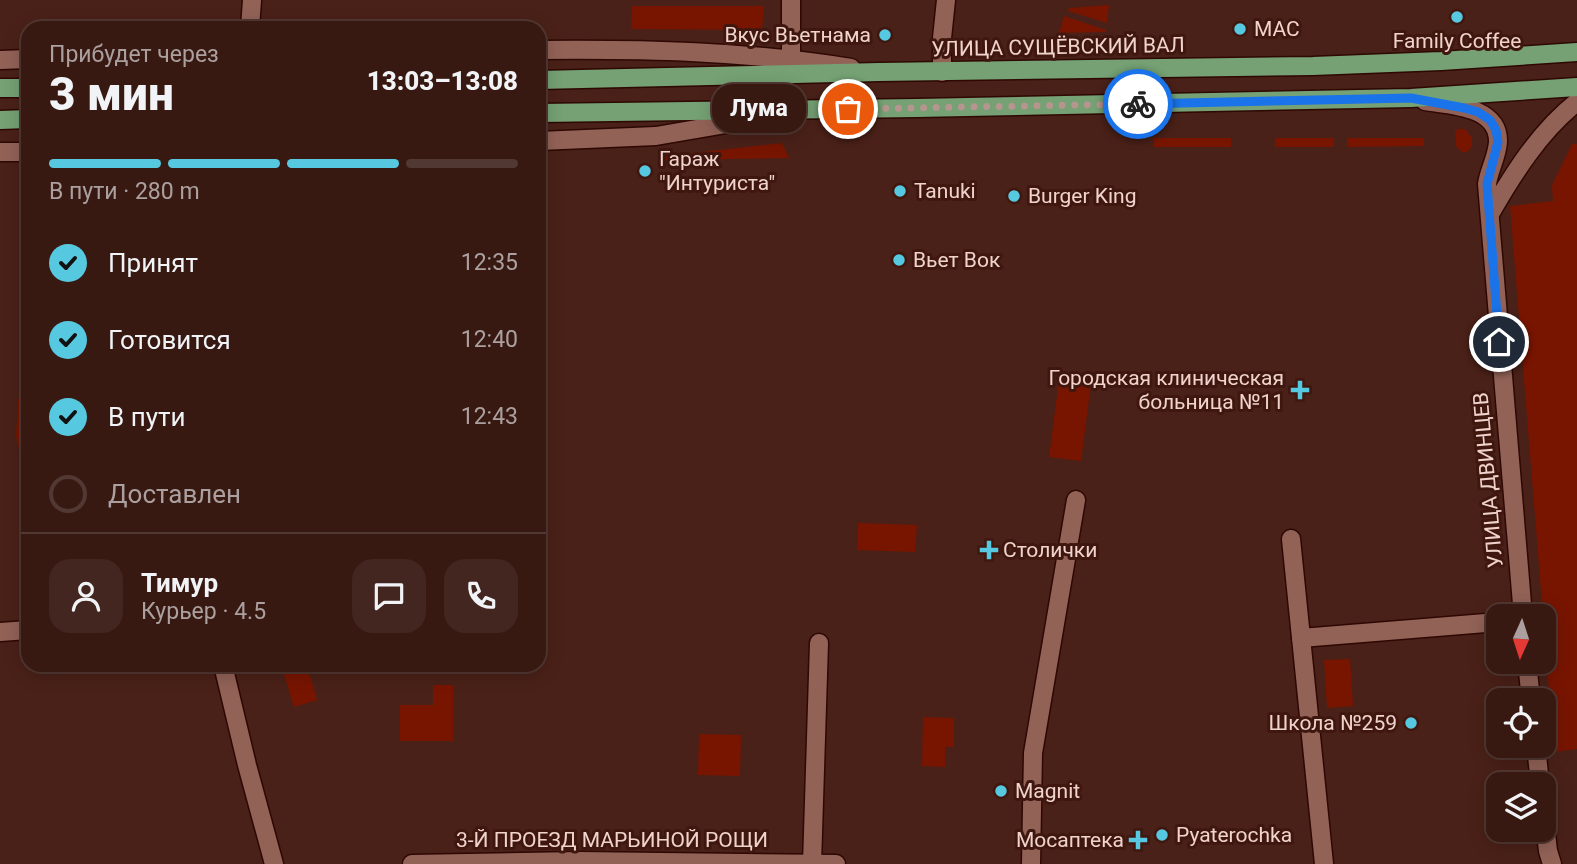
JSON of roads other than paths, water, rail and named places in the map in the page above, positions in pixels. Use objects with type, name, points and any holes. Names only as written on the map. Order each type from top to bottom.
[{"type":"main road","name":"УЛИЦА СУЩЁВСКИЙ ВАЛ","points":[[546,80],[1313,66],[1577,52]]},
{"type":"main road","points":[[546,113],[1411,98],[1577,87]]},
{"type":"main road","points":[[0,88],[21,88]]},
{"type":"main road","points":[[0,120],[21,119]]},
{"type":"street","points":[[252,0],[252,21]]},
{"type":"street","points":[[791,58],[792,0]]},
{"type":"street","points":[[942,72],[946,0]]},
{"type":"street","points":[[546,50],[641,49],[791,58],[879,72]]},
{"type":"street","points":[[0,60],[21,59]]},
{"type":"street","name":"УЛИЦА ДВИНЦЕВ","points":[[1411,98],[1478,112],[1490,120],[1496,130],[1498,142],[1487,184],[1522,604]]},
{"type":"street","points":[[1490,214],[1508,183],[1550,127],[1577,102]]},
{"type":"street","points":[[546,141],[656,136],[807,110]]},
{"type":"street","points":[[0,152],[21,152]]},
{"type":"street","points":[[1031,864],[1033,753],[1076,500]]},
{"type":"street","points":[[1291,539],[1324,864]]},
{"type":"street","points":[[1301,638],[1486,623]]},
{"type":"street","points":[[0,632],[21,630]]},
{"type":"street","points":[[812,864],[819,643]]},
{"type":"street","points":[[225,672],[275,864]]},
{"type":"street","points":[[1547,842],[1552,864]]},
{"type":"street","name":"3-Й ПРОЕЗД МАРЬИНОЙ РОЩИ","points":[[412,864],[836,864]]},
{"type":"place","name":"Family Coffee","points":[[1457,17]]},
{"type":"place","name":"MAC","points":[[1240,29]]},
{"type":"place","name":"Вкус Вьетнама","points":[[885,35]]},
{"type":"place","name":"Лума","points":[[848,109]]},
{"type":"place","name":"Гараж \"Интуриста\"","points":[[645,171]]},
{"type":"place","name":"Tanuki","points":[[900,191]]},
{"type":"place","name":"Burger King","points":[[1014,196]]},
{"type":"place","name":"Вьет Вок","points":[[899,260]]},
{"type":"place","name":"Городская клиническая больница №11","points":[[1300,390]]},
{"type":"place","name":"Столички","points":[[989,550]]},
{"type":"place","name":"Школа №259","points":[[1411,723]]},
{"type":"place","name":"Magnit","points":[[1001,791]]},
{"type":"place","name":"Pyaterochka","points":[[1162,835]]},
{"type":"place","name":"Мосаптека","points":[[1138,840]]}]
